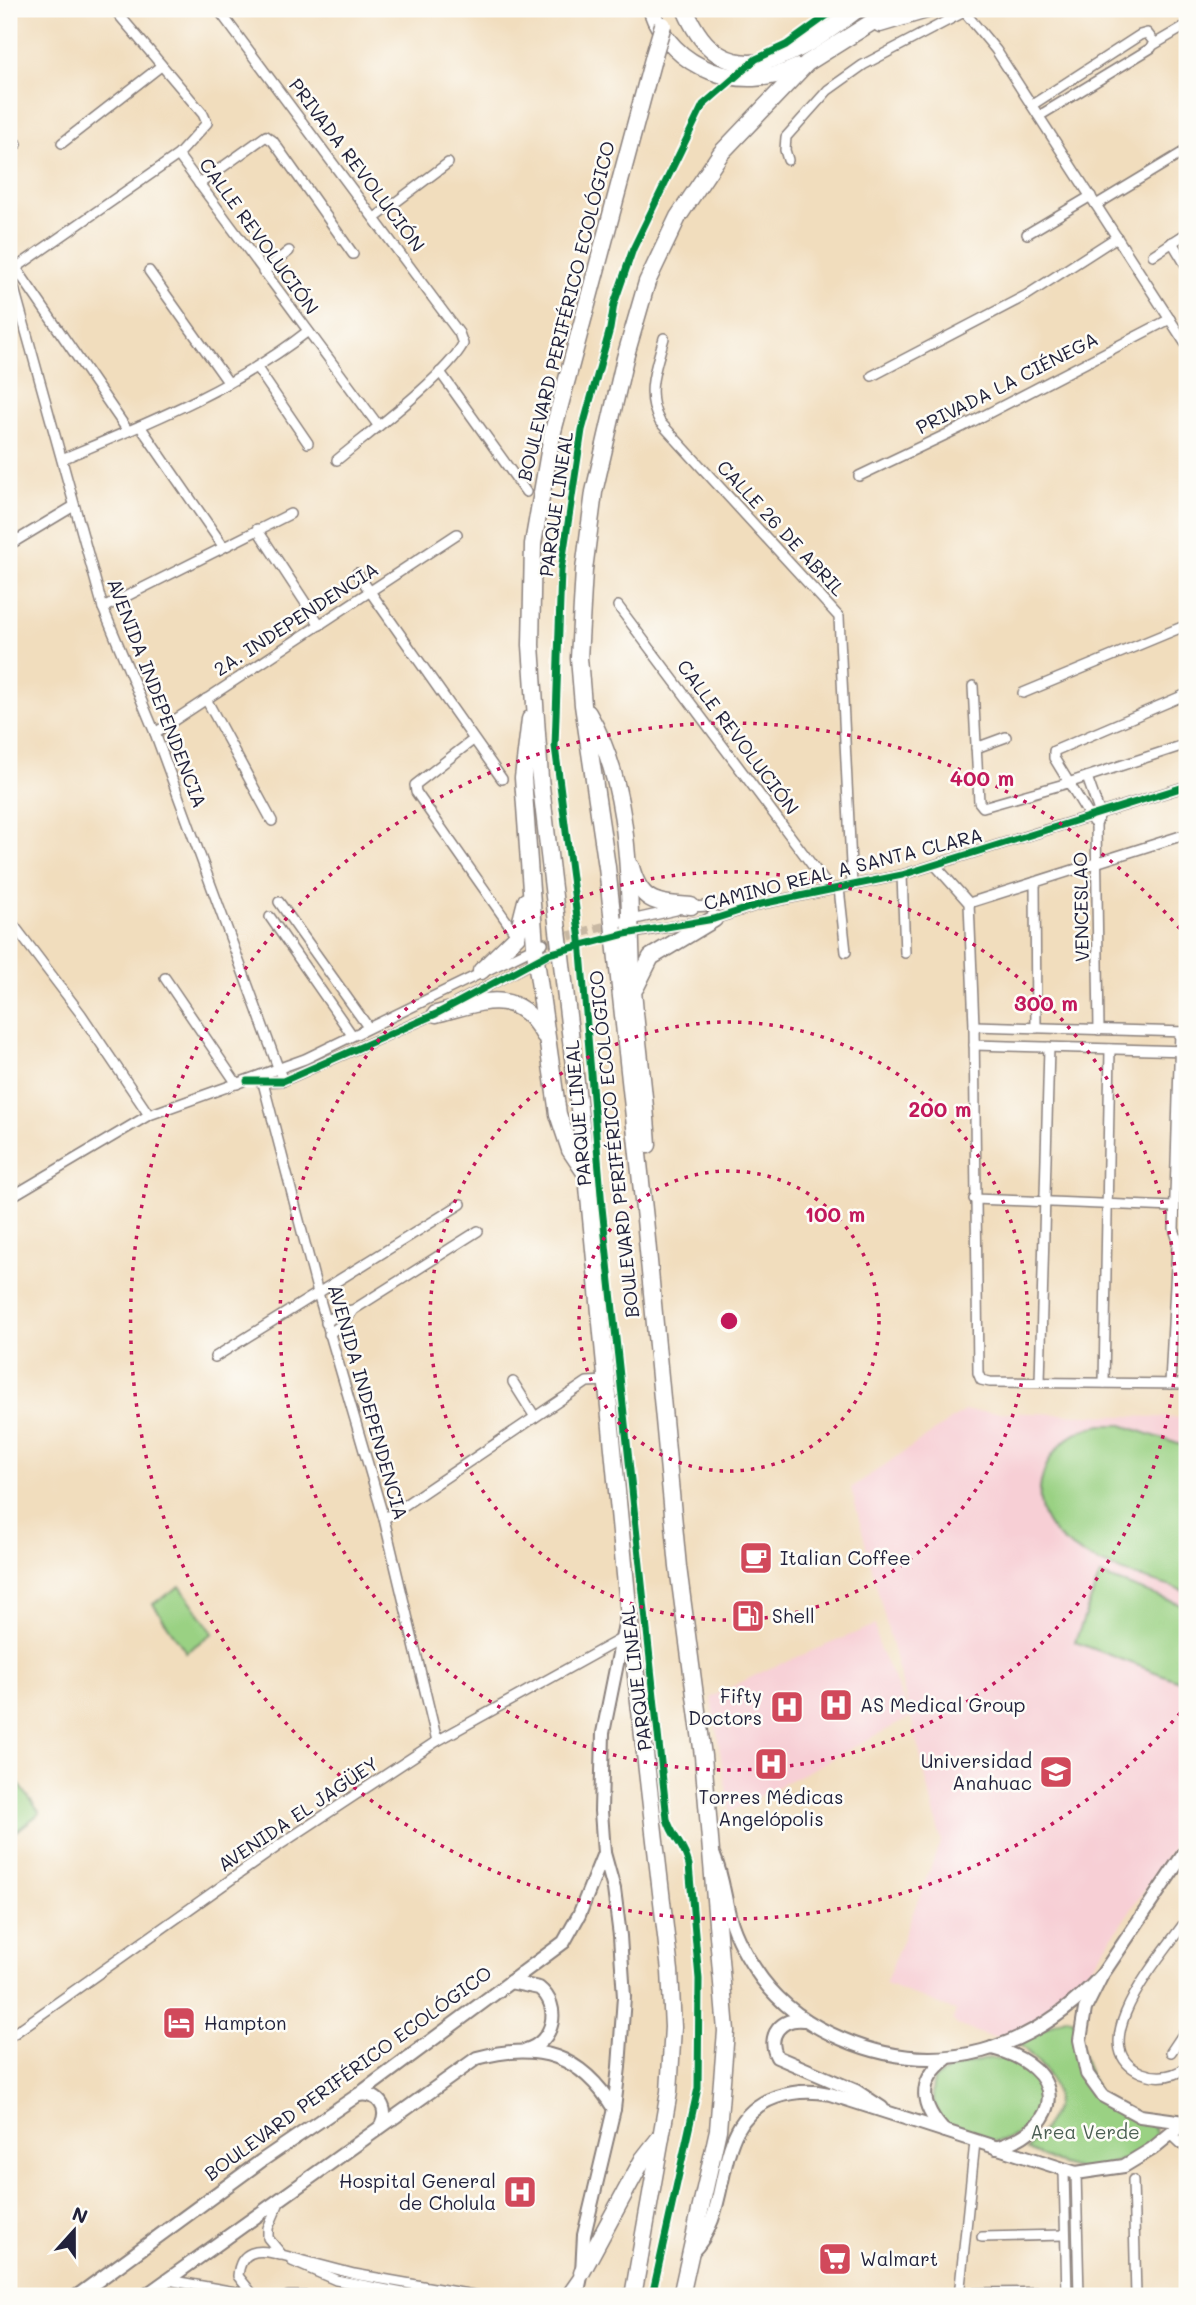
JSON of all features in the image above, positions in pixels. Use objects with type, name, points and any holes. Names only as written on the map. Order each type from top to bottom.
[{"type":"highway","points":[[651,9],[673,48],[714,73],[760,78],[807,63]]},
{"type":"highway","points":[[685,9],[695,29],[716,50],[740,61],[757,63],[775,61],[808,46],[858,9]]},
{"type":"highway","name":"BOULEVARD PERIFÉRICO ECOLÓGICO","points":[[681,2296],[711,2171],[724,2077],[725,2018],[696,1690],[678,1567],[645,1219],[607,867],[583,705],[579,658],[581,614],[594,492],[625,358],[647,282],[663,244],[701,178],[739,131],[807,63],[894,9]]},
{"type":"highway","points":[[862,31],[930,9]]},
{"type":"highway","name":"BOULEVARD PERIFÉRICO ECOLÓGICO","points":[[633,2296],[662,2134],[672,2058],[670,1971],[628,1606],[587,1176],[534,704],[533,544],[550,447],[665,17]]},
{"type":"highway","points":[[534,704],[526,735],[523,778],[529,881],[540,951],[548,1044],[562,1126],[577,1163],[587,1176]]},
{"type":"highway","points":[[583,705],[600,734],[615,776],[623,810],[626,928],[650,1182],[649,1209],[645,1219]]},
{"type":"highway","points":[[626,846],[639,891],[661,903],[691,906]]},
{"type":"highway","points":[[481,971],[517,936],[529,881]]},
{"type":"highway","points":[[634,993],[651,957],[714,919]]},
{"type":"highway","points":[[436,1014],[486,1000],[503,1000],[527,1013],[540,1027],[548,1044]]},
{"type":"highway","points":[[582,2272],[643,2160],[662,2134]]},
{"type":"street","name":"CALLE REVOLUCIÓN","points":[[114,9],[203,114],[207,123],[178,155],[378,425]]},
{"type":"street","name":"PRIVADA REVOLUCIÓN","points":[[218,9],[376,217],[459,333],[463,344],[457,355],[439,372]]},
{"type":"street","points":[[788,160],[785,150],[786,137],[828,90],[863,65],[963,10],[996,50],[1187,346]]},
{"type":"street","points":[[1039,116],[1187,25]]},
{"type":"street","points":[[1032,105],[1140,35],[1147,33],[1152,36],[1153,44]]},
{"type":"street","points":[[62,143],[161,66]]},
{"type":"street","points":[[199,184],[266,136],[273,141],[353,254]]},
{"type":"street","points":[[1027,234],[1187,150]]},
{"type":"street","points":[[128,432],[12,270],[178,155]]},
{"type":"street","points":[[376,217],[448,163]]},
{"type":"street","points":[[1153,255],[1187,233]]},
{"type":"street","points":[[873,376],[1027,295],[1117,237]]},
{"type":"street","points":[[1172,242],[1187,267]]},
{"type":"street","points":[[263,272],[289,251]]},
{"type":"street","name":"AVENIDA INDEPENDENCIA","points":[[12,270],[103,608],[155,733],[283,1081]]},
{"type":"street","points":[[149,271],[228,382]]},
{"type":"street","name":"PRIVADA LA CIÉNEGA","points":[[859,476],[962,428],[1170,319]]},
{"type":"street","points":[[62,459],[128,432],[257,368],[307,331]]},
{"type":"street","name":"CALLE 26 DE ABRIL","points":[[664,338],[650,387],[653,410],[660,422],[839,617],[852,885]]},
{"type":"street","points":[[257,368],[308,443]]},
{"type":"street","points":[[337,460],[439,372],[526,492]]},
{"type":"street","points":[[140,426],[223,546]]},
{"type":"street","points":[[9,529],[13,542],[74,506]]},
{"type":"street","points":[[103,608],[290,514]]},
{"type":"street","points":[[257,529],[320,625]]},
{"type":"street","name":"2A. INDEPENDENCIA","points":[[155,733],[457,534]]},
{"type":"street","points":[[356,573],[502,779]]},
{"type":"street","name":"CALLE REVOLUCIÓN","points":[[618,606],[835,888]]},
{"type":"street","points":[[1023,693],[1187,625]]},
{"type":"street","points":[[974,686],[979,802],[983,807],[1068,783],[1187,744]]},
{"type":"street","name":"VENCESLAO","points":[[1096,825],[1068,783],[1054,758],[1054,751],[1187,694]]},
{"type":"street","points":[[206,699],[272,821]]},
{"type":"street","points":[[976,748],[1006,737]]},
{"type":"street","points":[[473,740],[422,776],[415,785],[416,792],[517,936]]},
{"type":"street","points":[[1087,777],[1100,814]]},
{"type":"street","name":"CAMINO REAL A SANTA CLARA","points":[[626,928],[714,919],[761,904],[902,875],[1187,786]]},
{"type":"street","name":"VENCESLAO","points":[[1099,1030],[1099,862],[1096,825],[1100,814]]},
{"type":"street","points":[[969,903],[1187,834]]},
{"type":"street","points":[[935,865],[969,903],[974,1026],[978,1373],[981,1380],[1187,1384]]},
{"type":"street","points":[[902,875],[905,953]]},
{"type":"street","points":[[1035,882],[1035,1028]]},
{"type":"street","points":[[835,888],[846,952]]},
{"type":"street","points":[[279,902],[368,1027]]},
{"type":"street","name":"CAMINO REAL A SANTA CLARA","points":[[626,928],[691,906],[761,904]]},
{"type":"street","points":[[270,917],[352,1035]]},
{"type":"street","points":[[9,919],[80,1014],[149,1115]]},
{"type":"street","points":[[263,1078],[481,971],[540,951]]},
{"type":"street","points":[[9,1198],[149,1115],[247,1081],[263,1078],[283,1081],[436,1014],[540,951]]},
{"type":"street","points":[[165,978],[237,1084]]},
{"type":"street","points":[[974,1026],[1183,1032],[1174,1208],[1177,1244],[1170,1384]]},
{"type":"street","points":[[974,1045],[1183,1051]]},
{"type":"street","points":[[1040,1382],[1049,1047]]},
{"type":"street","points":[[1104,1383],[1110,1049]]},
{"type":"street","name":"AVENIDA INDEPENDENCIA","points":[[263,1078],[329,1334],[384,1518],[436,1741]]},
{"type":"street","points":[[975,1199],[1174,1208]]},
{"type":"street","points":[[215,1357],[461,1204]]},
{"type":"street","points":[[326,1323],[340,1312],[353,1310],[478,1231]]},
{"type":"street","points":[[1177,1244],[1187,1267]]},
{"type":"street","points":[[329,1334],[346,1321],[353,1310]]},
{"type":"street","points":[[384,1518],[587,1382],[606,1381]]},
{"type":"street","points":[[513,1382],[535,1417]]},
{"type":"street","points":[[577,2296],[582,2272],[584,2235],[614,2109],[624,1997],[614,1889],[604,1853],[601,1811],[603,1733],[619,1640],[628,1606]]},
{"type":"street","name":"AVENIDA EL JAGÜEY","points":[[9,2037],[281,1844],[436,1741],[619,1640]]},
{"type":"street","points":[[1186,2122],[1152,2119],[1118,2107],[1103,2096],[1087,2074],[1080,2050],[1080,2027],[1085,2009],[1102,1975],[1187,1849]]},
{"type":"street","points":[[712,1850],[723,1875],[731,1920],[745,1952],[774,1993],[807,2022]]},
{"type":"street","name":"BOULEVARD PERIFÉRICO ECOLÓGICO","points":[[77,2296],[261,2161],[358,2095],[564,1942],[579,1914],[604,1853]]},
{"type":"street","points":[[1187,1919],[1124,2012],[1117,2034],[1124,2057],[1132,2068],[1143,2073],[1171,2076],[1187,2067]]},
{"type":"street","points":[[890,2114],[856,2091],[777,2057],[774,2040],[779,2025],[795,2019],[867,2049],[898,2056],[946,2059],[992,2049],[1032,2031],[1063,2012],[1102,1975]]},
{"type":"street","points":[[510,1982],[539,1989],[552,2007],[553,2020],[543,2041],[526,2050]]},
{"type":"street","points":[[1063,2012],[1073,2014],[1080,2027]]},
{"type":"street","points":[[1171,2052],[1187,2028]]},
{"type":"street","points":[[992,2049],[1027,2061],[1044,2079],[1048,2093],[1047,2106],[1041,2120],[1029,2135],[995,2148]]},
{"type":"street","points":[[145,2296],[477,2058],[503,2051],[526,2050],[555,2054],[598,2082],[614,2109]]},
{"type":"street","points":[[945,2132],[930,2116],[924,2100],[926,2080],[946,2059]]},
{"type":"street","points":[[691,2253],[708,2233],[736,2131],[755,2108],[784,2095],[812,2091],[830,2094],[1070,2173],[1124,2166],[1186,2122]]},
{"type":"street","points":[[358,2095],[368,2094],[380,2101],[385,2111],[381,2126]]},
{"type":"street","points":[[1152,2119],[1187,2149]]},
{"type":"street","points":[[959,2296],[975,2141]]},
{"type":"street","points":[[974,2293],[1067,2294],[1066,2235],[1070,2173]]},
{"type":"street","points":[[1070,2173],[1079,2296]]},
{"type":"street","points":[[1133,2180],[1136,2296]]},
{"type":"street","points":[[280,2199],[268,2228],[268,2238],[282,2255],[306,2269],[336,2280],[418,2296]]},
{"type":"street","points":[[982,2238],[1066,2235]]},
{"type":"street","points":[[255,2296],[238,2276],[241,2261],[251,2252],[261,2250],[354,2274],[479,2296]]},
{"type":"street","points":[[565,2296],[582,2272]]},
{"type":"street","points":[[168,2280],[255,2296]]},
{"type":"street","points":[[288,2296],[317,2296]]},
{"type":"shaded area","name":"Universidad Anahuac","points":[[964,1411],[1187,1418],[1187,1827],[1081,1983],[1045,2015],[1004,2037],[990,2037],[957,2025],[953,2020],[956,2011],[885,1984],[941,1841],[911,1717],[730,1812],[711,1697],[768,1669],[875,1625],[879,1648],[909,1711],[851,1488]]},
{"type":"green space","points":[[1102,1425],[1122,1425],[1187,1447],[1187,1592],[1110,1567],[1084,1555],[1062,1540],[1046,1521],[1040,1498],[1049,1460],[1061,1445],[1075,1434]]},
{"type":"green space","points":[[1100,1575],[1187,1607],[1187,1684],[1075,1642]]},
{"type":"green space","points":[[180,1586],[213,1633],[186,1652],[153,1604]]},
{"type":"green space","points":[[9,1770],[40,1813],[9,1837]]},
{"type":"green space","name":"Area Verde","points":[[1067,2017],[1074,2020],[1088,2070],[1107,2104],[1115,2111],[1147,2122],[1154,2128],[1155,2137],[1150,2146],[1140,2153],[1099,2167],[1078,2169],[1027,2150],[1054,2111],[1055,2088],[1043,2068],[1017,2042]]},
{"type":"green space","points":[[990,2058],[1018,2060],[1038,2081],[1042,2094],[1037,2114],[1022,2131],[1012,2137],[992,2141],[946,2126],[933,2098],[934,2079],[950,2069]]},
{"type":"tunnel","points":[[543,943],[617,923]]},
{"type":"tunnel","points":[[556,952],[625,934]]},
{"type":"cycle path","name":"PARQUE LINEAL","points":[[652,2296],[698,2088],[699,1979],[689,1865],[667,1819],[602,1207],[580,940],[555,746],[561,570],[582,430],[610,329],[614,304],[633,249],[703,105],[756,59],[786,45],[836,9]]},
{"type":"cycle path","points":[[247,1081],[283,1081],[436,1014],[548,954],[625,934],[714,919],[761,904],[902,875],[1187,786]]},
{"type":"place","name":"Italian Coffee","points":[[756,1558]]},
{"type":"place","name":"Shell","points":[[748,1616]]},
{"type":"place","name":"AS Medical Group","points":[[836,1705]]},
{"type":"place","name":"Fifty Doctors","points":[[787,1707]]},
{"type":"place","name":"Torres Médicas Angelópolis","points":[[771,1764]]},
{"type":"place","name":"Universidad Anahuac","points":[[1056,1772]]},
{"type":"place","name":"Hampton","points":[[179,2023]]},
{"type":"place","name":"Hospital General de Cholula","points":[[520,2192]]},
{"type":"place","name":"Walmart","points":[[835,2259]]}]
